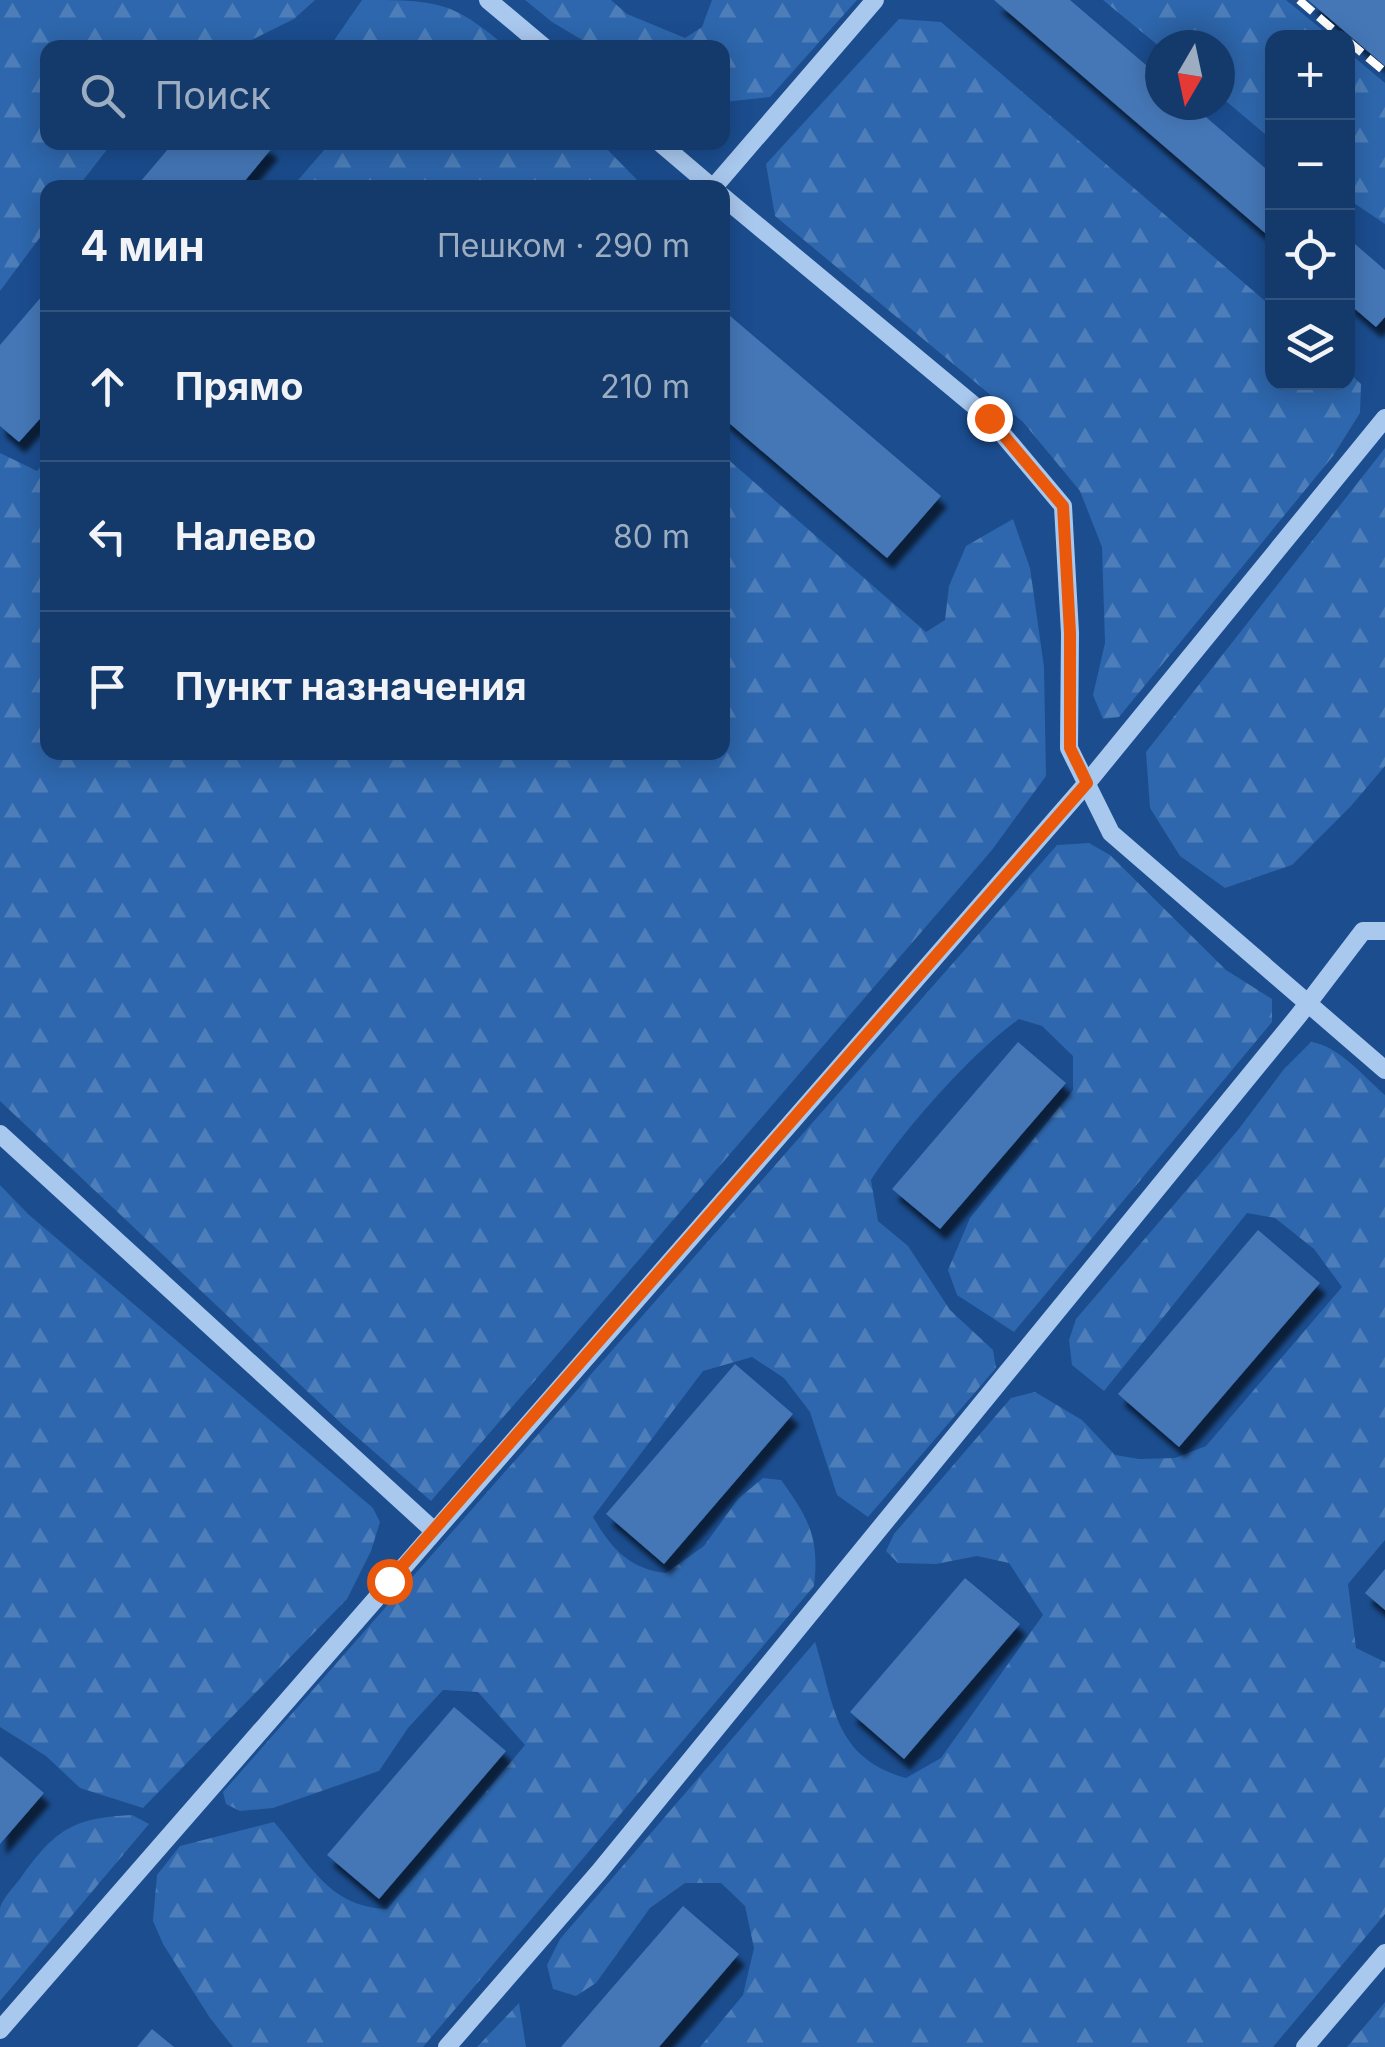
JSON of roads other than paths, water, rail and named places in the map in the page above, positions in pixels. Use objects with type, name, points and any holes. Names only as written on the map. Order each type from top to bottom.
[{"type":"lane","points":[[488,0],[536,40]]},
{"type":"lane","points":[[720,180],[876,0]]},
{"type":"lane","points":[[668,150],[704,180]]},
{"type":"lane","points":[[730,203],[989,418],[1063,506],[1070,633],[1070,748],[1112,833],[1385,1070]]},
{"type":"lane","points":[[0,2030],[1087,783],[1385,418]]},
{"type":"lane","points":[[447,2047],[599,1872],[1363,931],[1385,931]]},
{"type":"lane","points":[[0,1134],[433,1530]]},
{"type":"lane","points":[[1305,2047],[1385,1953]]},
{"type":"railway","points":[[1299,0],[1334,30]]},
{"type":"railway","points":[[1355,47],[1385,72]]}]
